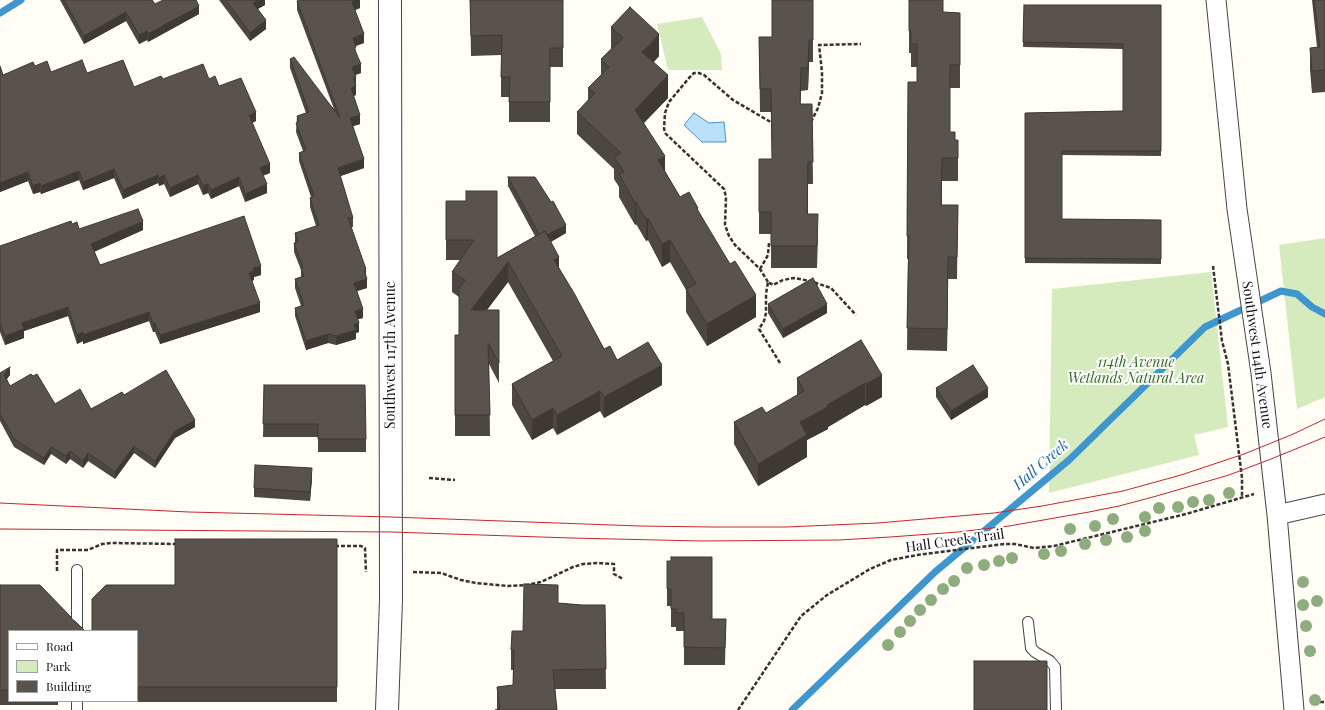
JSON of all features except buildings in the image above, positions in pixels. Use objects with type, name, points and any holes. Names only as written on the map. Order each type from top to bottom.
[{"type":"street","name":"Southwest 117th Avenue","points":[[387,710],[391,600],[390,0]]},
{"type":"street","name":"Southwest 114th Avenue","points":[[1216,0],[1237,210],[1256,339],[1277,515],[1294,710]]},
{"type":"street","points":[[1277,515],[1325,504]]},
{"type":"lane","points":[[77,570],[77,630]]},
{"type":"lane","points":[[1028,622],[1032,648],[1035,652],[1050,661],[1054,667],[1056,710]]},
{"type":"path","points":[[805,124],[810,123],[814,117],[820,101],[822,72],[819,45],[861,44]]},
{"type":"path","points":[[776,125],[770,123],[762,116],[733,100],[704,75],[699,73],[694,74],[689,78],[669,102],[665,114],[664,128],[665,133],[724,189],[726,196],[725,225],[729,236],[760,269],[768,282],[773,284],[794,278],[806,280],[831,288],[856,315]]},
{"type":"path","points":[[760,269],[768,255],[769,243]]},
{"type":"path","points":[[1213,266],[1222,341],[1228,364],[1242,478],[1242,497]]},
{"type":"path","points":[[768,282],[766,294],[766,313],[764,322],[759,329],[780,363]]},
{"type":"path","points":[[429,478],[455,480]]},
{"type":"path","name":"Hall Creek Trail","points":[[738,710],[801,616],[827,595],[870,569],[891,560],[917,555],[1006,544],[1015,544],[1034,548],[1054,546],[1186,514],[1258,493]]},
{"type":"path","points":[[57,571],[57,550],[88,550],[104,544],[182,544]]},
{"type":"path","points":[[330,546],[361,546],[365,548],[366,572]]},
{"type":"path","points":[[423,572],[441,573],[460,580],[476,583],[508,586],[527,585],[541,582],[573,567],[583,564],[597,563],[614,564],[614,574],[623,579]]},
{"type":"path","points":[[1320,702],[1325,702]]},
{"type":"green space","points":[[702,17],[721,54],[722,70],[668,70],[657,24]]},
{"type":"green space","points":[[1325,238],[1325,397],[1297,409],[1279,245]]},
{"type":"green space","name":"114th Avenue Wetlands Natural Area","points":[[1211,272],[1228,427],[1194,435],[1199,455],[1049,493],[1052,289]]},
{"type":"water","points":[[694,113],[709,123],[724,122],[726,142],[702,142],[684,125]]},
{"type":"waterway","points":[[0,13],[21,0]]},
{"type":"waterway","name":"Hall Creek","points":[[792,710],[935,572],[1069,460],[1205,327],[1281,291],[1297,294],[1312,307],[1325,314]]},
{"type":"tram line","points":[[0,503],[189,512],[391,517],[640,526],[786,527],[878,523],[994,513],[1123,491],[1181,475],[1244,454],[1291,435],[1325,419]]},
{"type":"tram line","points":[[0,529],[391,532],[701,541],[839,540],[890,537],[958,532],[1009,526],[1119,506],[1229,475],[1325,437]]}]
